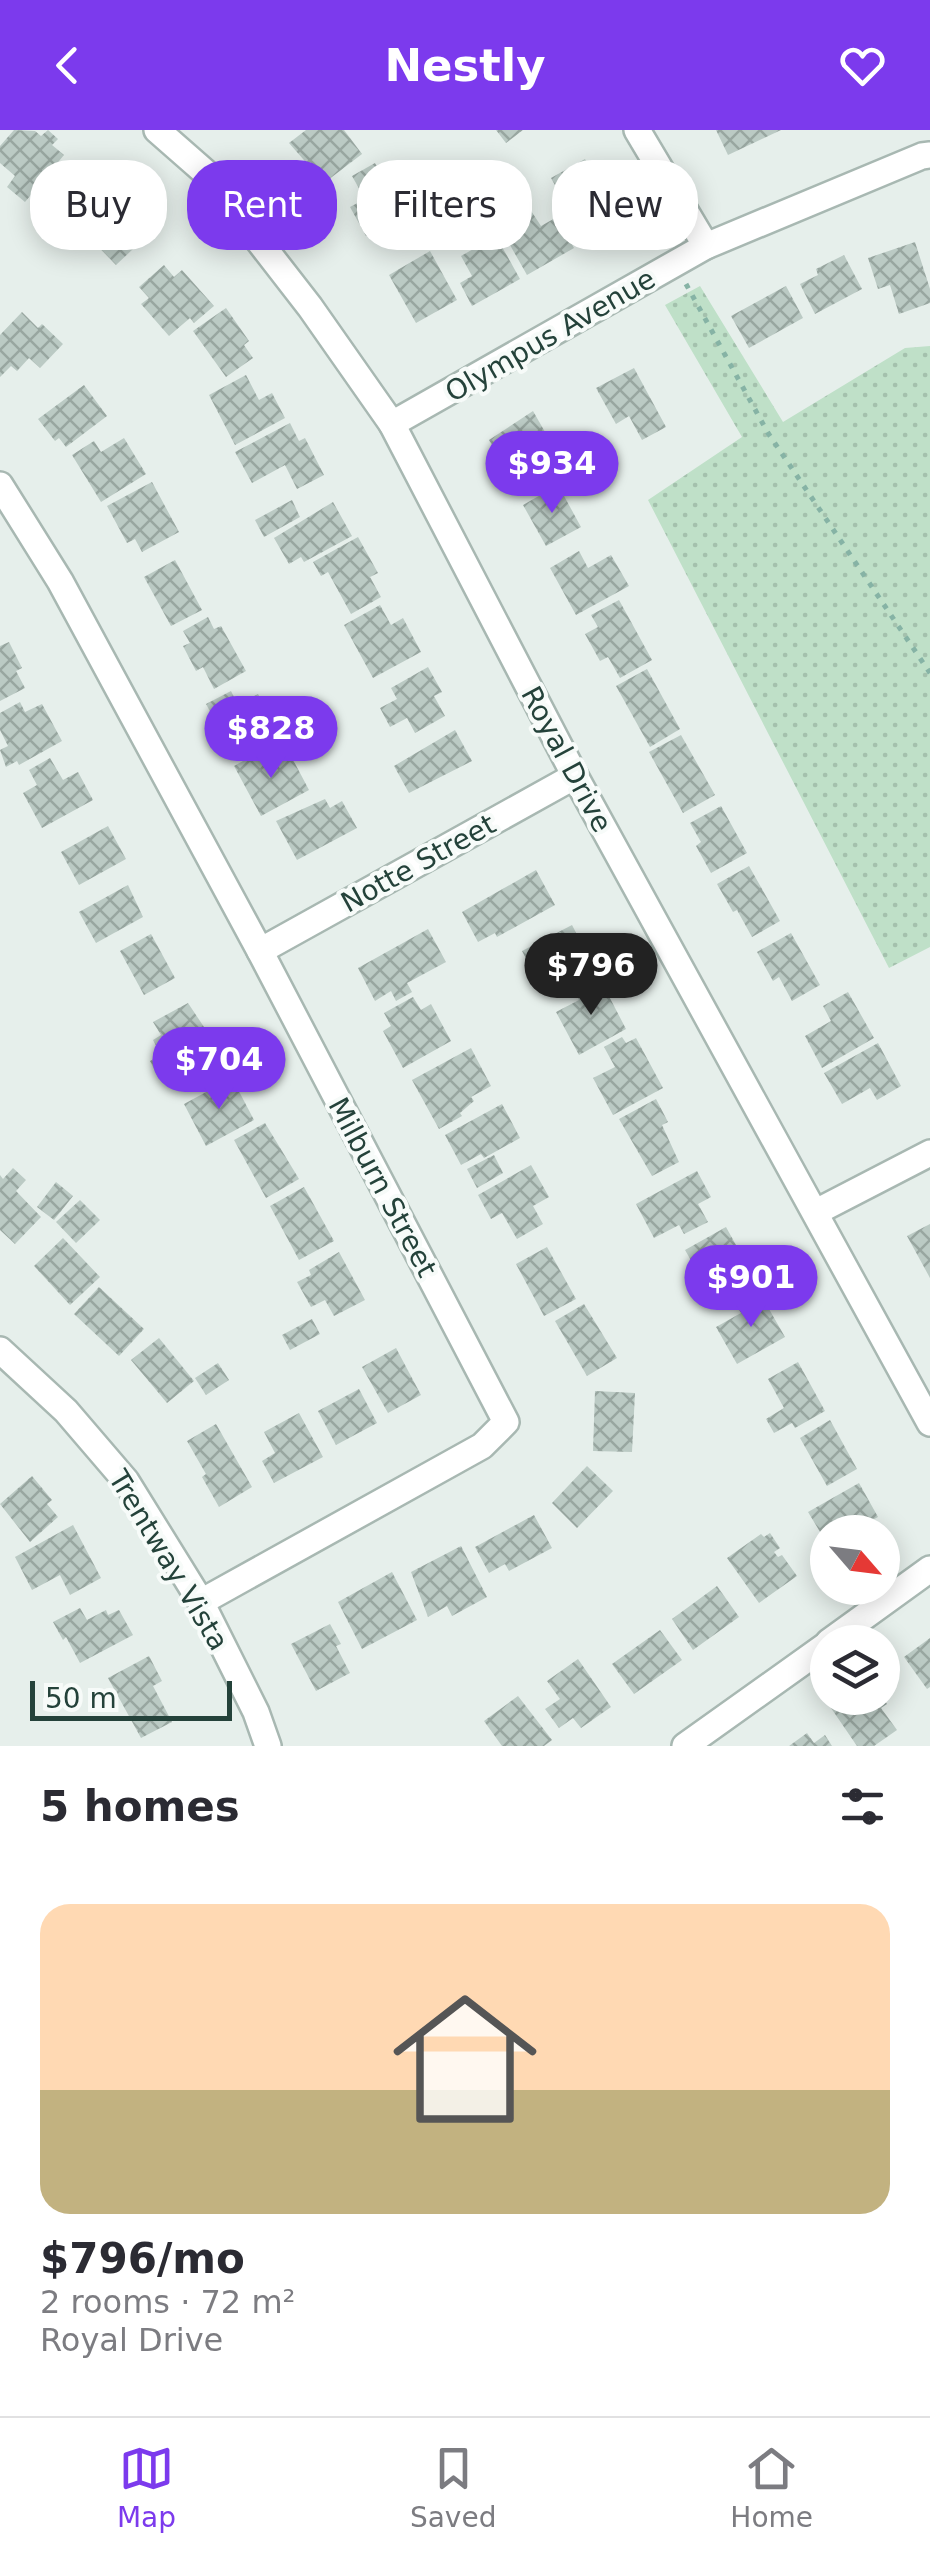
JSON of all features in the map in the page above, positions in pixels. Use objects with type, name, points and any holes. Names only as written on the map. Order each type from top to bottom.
[{"type":"street","name":"Royal Drive","points":[[157,130],[206,173],[310,307],[392,424],[575,776],[930,1423]]},
{"type":"street","points":[[637,130],[706,246]]},
{"type":"street","name":"Olympus Avenue","points":[[392,424],[706,246],[930,156]]},
{"type":"street","name":"Milburn Street","points":[[0,484],[60,582],[260,951],[506,1422],[482,1446],[201,1602]]},
{"type":"street","name":"Notte Street","points":[[260,951],[575,776]]},
{"type":"street","points":[[816,1212],[930,1153]]},
{"type":"street","name":"Trentway Vista","points":[[0,1350],[66,1412],[126,1481],[201,1602],[256,1712],[268,1746]]},
{"type":"street","points":[[853,1625],[930,1569]]},
{"type":"street","points":[[700,1742],[810,1657]]},
{"type":"path","points":[[675,264],[768,434],[930,673]]},
{"type":"green space","points":[[700,286],[783,422],[905,348],[930,346],[930,947],[889,968],[648,500],[742,437],[665,305]]},
{"type":"building","points":[[14,130],[35,131],[41,136],[48,130],[58,139],[52,145],[64,155],[60,160],[30,160],[30,196],[25,202],[7,187],[15,176],[0,163],[0,146]]},
{"type":"building","points":[[306,130],[344,130],[362,154],[337,173],[337,160],[304,160],[289,143]]},
{"type":"building","points":[[496,130],[523,130],[506,143]]},
{"type":"building","points":[[716,130],[781,130],[728,155]]},
{"type":"building","points":[[532,212],[541,226],[552,220],[552,250],[571,250],[527,275],[513,250],[532,250]]},
{"type":"building","points":[[915,242],[930,289],[930,303],[899,314],[890,285],[878,289],[868,258]]},
{"type":"building","points":[[102,250],[132,250],[116,265]]},
{"type":"building","points":[[472,250],[504,250],[520,279],[472,306],[460,283],[472,276],[461,256]]},
{"type":"building","points":[[430,251],[457,300],[416,323],[389,275]]},
{"type":"building","points":[[844,255],[862,289],[815,314],[800,284],[818,275],[816,269]]},
{"type":"building","points":[[164,265],[174,277],[182,270],[214,306],[194,323],[190,318],[169,336],[141,304],[149,298],[139,287]]},
{"type":"building","points":[[786,286],[803,318],[749,348],[731,316]]},
{"type":"building","points":[[226,308],[249,341],[244,345],[253,358],[226,377],[193,331]]},
{"type":"building","points":[[22,312],[63,344],[40,368],[29,358],[17,371],[11,366],[0,377],[0,335]]},
{"type":"building","points":[[634,368],[666,427],[642,440],[629,416],[616,424],[596,388]]},
{"type":"building","points":[[246,375],[259,400],[272,393],[285,418],[235,445],[209,395]]},
{"type":"building","points":[[84,385],[107,416],[66,447],[59,438],[55,441],[38,419]]},
{"type":"building","points":[[533,411],[553,446],[507,472],[489,440]]},
{"type":"building","points":[[290,423],[299,441],[305,438],[324,475],[297,489],[285,465],[252,483],[235,452]]},
{"type":"building","points":[[124,438],[146,474],[101,502],[72,455],[94,441],[101,452]]},
{"type":"building","points":[[570,465],[578,480],[564,488],[556,473]]},
{"type":"building","points":[[152,482],[179,532],[142,552],[135,539],[127,543],[107,506]]},
{"type":"building","points":[[558,485],[581,527],[546,546],[523,505]]},
{"type":"building","points":[[292,500],[300,517],[264,537],[255,520]]},
{"type":"building","points":[[333,502],[352,536],[304,562],[301,557],[289,564],[274,538]]},
{"type":"building","points":[[358,537],[378,573],[370,577],[381,597],[351,614],[328,572],[321,576],[313,562]]},
{"type":"building","points":[[579,551],[588,568],[611,555],[629,586],[576,615],[550,568]]},
{"type":"building","points":[[175,560],[202,610],[171,626],[144,577]]},
{"type":"building","points":[[619,600],[652,660],[620,678],[608,657],[600,661],[585,634],[598,627],[591,615]]},
{"type":"building","points":[[380,605],[391,625],[403,618],[421,652],[373,678],[344,625]]},
{"type":"building","points":[[208,617],[214,629],[221,626],[246,671],[214,689],[203,667],[196,671],[183,646],[190,643],[183,631]]},
{"type":"building","points":[[9,642],[22,668],[16,671],[25,688],[0,701],[0,646]]},
{"type":"building","points":[[428,667],[442,692],[434,696],[445,716],[415,733],[407,718],[390,727],[380,708],[397,699],[391,688]]},
{"type":"building","points":[[647,669],[680,729],[650,747],[616,686]]},
{"type":"building","points":[[231,691],[238,705],[258,694],[278,730],[233,754],[206,704]]},
{"type":"building","points":[[20,702],[25,712],[42,704],[62,741],[19,765],[17,761],[6,767],[0,750],[8,746],[0,730],[0,713]]},
{"type":"building","points":[[455,730],[472,761],[409,793],[394,766]]},
{"type":"building","points":[[681,735],[715,795],[683,813],[649,752]]},
{"type":"building","points":[[263,750],[271,765],[290,754],[309,790],[261,816],[234,766]]},
{"type":"building","points":[[50,758],[63,780],[78,772],[93,800],[42,828],[23,793],[37,785],[29,770]]},
{"type":"building","points":[[325,799],[330,808],[342,801],[357,828],[297,860],[276,821]]},
{"type":"building","points":[[721,806],[747,853],[711,873],[696,846],[701,842],[690,823]]},
{"type":"building","points":[[108,826],[126,859],[79,885],[61,852]]},
{"type":"building","points":[[749,866],[780,921],[752,937],[717,884]]},
{"type":"building","points":[[536,870],[555,905],[497,937],[495,933],[478,942],[462,912]]},
{"type":"building","points":[[128,885],[143,917],[96,943],[79,912]]},
{"type":"building","points":[[572,925],[596,971],[570,985],[564,972],[540,985],[522,951]]},
{"type":"building","points":[[428,929],[446,962],[407,983],[412,992],[396,1001],[391,991],[375,1001],[358,968]]},
{"type":"building","points":[[791,933],[820,985],[792,1001],[779,977],[773,981],[757,952]]},
{"type":"building","points":[[151,934],[175,978],[144,995],[120,951]]},
{"type":"building","points":[[600,979],[626,1029],[579,1055],[556,1012],[579,1000],[575,993]]},
{"type":"building","points":[[848,992],[874,1038],[822,1068],[805,1036],[831,1021],[823,1006]]},
{"type":"building","points":[[413,997],[421,1010],[431,1004],[451,1041],[403,1068],[383,1031],[391,1026],[384,1013]]},
{"type":"building","points":[[188,1003],[216,1045],[208,1049],[214,1061],[168,1086],[164,1078],[170,1071],[158,1077],[150,1061],[161,1055],[153,1040],[161,1035],[153,1022]]},
{"type":"building","points":[[622,1037],[626,1043],[636,1038],[663,1088],[613,1115],[593,1078],[615,1067],[604,1047]]},
{"type":"building","points":[[878,1043],[901,1086],[877,1100],[870,1088],[842,1104],[824,1073]]},
{"type":"building","points":[[471,1048],[491,1086],[471,1097],[474,1101],[460,1113],[462,1116],[439,1129],[412,1080]]},
{"type":"building","points":[[232,1078],[254,1120],[206,1146],[184,1104]]},
{"type":"building","points":[[656,1099],[668,1122],[662,1125],[679,1162],[652,1176],[619,1119]]},
{"type":"building","points":[[502,1104],[520,1138],[484,1158],[481,1154],[461,1165],[445,1135]]},
{"type":"building","points":[[265,1123],[299,1179],[266,1198],[234,1140]]},
{"type":"building","points":[[494,1155],[503,1173],[477,1188],[467,1169]]},
{"type":"building","points":[[531,1165],[549,1197],[533,1206],[543,1224],[517,1239],[502,1213],[491,1219],[478,1195]]},
{"type":"building","points":[[13,1168],[26,1180],[16,1191],[41,1217],[15,1244],[0,1230],[0,1175],[3,1179]]},
{"type":"building","points":[[697,1171],[711,1197],[698,1204],[708,1222],[684,1234],[679,1225],[654,1238],[636,1204]]},
{"type":"building","points":[[56,1182],[73,1196],[54,1220],[37,1207]]},
{"type":"building","points":[[304,1187],[334,1241],[299,1260],[270,1206]]},
{"type":"building","points":[[80,1200],[100,1220],[76,1243],[56,1222]]},
{"type":"building","points":[[930,1224],[930,1278],[907,1236]]},
{"type":"building","points":[[726,1227],[736,1245],[727,1250],[737,1268],[743,1265],[756,1287],[719,1309],[685,1250]]},
{"type":"building","points":[[63,1238],[100,1277],[70,1305],[34,1266]]},
{"type":"building","points":[[547,1247],[576,1299],[544,1316],[516,1264]]},
{"type":"building","points":[[339,1252],[365,1300],[334,1316],[325,1300],[311,1307],[297,1282]]},
{"type":"building","points":[[99,1287],[144,1329],[119,1356],[74,1314]]},
{"type":"building","points":[[761,1295],[785,1337],[737,1364],[716,1327],[741,1313],[738,1308]]},
{"type":"building","points":[[584,1304],[617,1358],[587,1376],[555,1321]]},
{"type":"building","points":[[312,1319],[320,1334],[290,1350],[282,1335]]},
{"type":"building","points":[[159,1338],[194,1381],[167,1403],[131,1360]]},
{"type":"building","points":[[396,1348],[421,1395],[388,1413],[362,1367]]},
{"type":"building","points":[[798,1362],[825,1411],[795,1428],[792,1423],[774,1433],[766,1419],[784,1408],[768,1379]]},
{"type":"building","points":[[218,1363],[229,1380],[206,1395],[195,1378]]},
{"type":"building","points":[[359,1389],[377,1423],[336,1445],[318,1411]]},
{"type":"building","points":[[595,1391],[635,1393],[632,1452],[593,1451]]},
{"type":"building","points":[[299,1413],[323,1457],[274,1483],[262,1461],[275,1453],[264,1432]]},
{"type":"building","points":[[830,1420],[857,1469],[827,1486],[800,1438]]},
{"type":"building","points":[[216,1424],[252,1487],[219,1507],[187,1441]]},
{"type":"building","points":[[587,1466],[613,1491],[577,1528],[552,1503]]},
{"type":"building","points":[[32,1476],[52,1500],[47,1504],[58,1517],[30,1542],[0,1504]]},
{"type":"building","points":[[859,1483],[877,1515],[810,1515],[808,1512]]},
{"type":"building","points":[[534,1515],[552,1548],[509,1571],[505,1564],[489,1573],[475,1547]]},
{"type":"building","points":[[73,1525],[101,1578],[70,1595],[60,1575],[32,1590],[15,1557]]},
{"type":"building","points":[[770,1533],[780,1548],[774,1552],[778,1557],[782,1555],[797,1576],[759,1603],[727,1558],[761,1534],[764,1537]]},
{"type":"building","points":[[461,1546],[487,1597],[452,1616],[447,1606],[428,1617],[411,1572]]},
{"type":"building","points":[[392,1572],[417,1620],[362,1649],[338,1602]]},
{"type":"building","points":[[717,1586],[739,1617],[693,1650],[672,1619]]},
{"type":"building","points":[[80,1608],[87,1620],[106,1610],[108,1615],[119,1610],[133,1635],[80,1663],[53,1622]]},
{"type":"building","points":[[330,1624],[350,1673],[316,1691],[291,1644]]},
{"type":"building","points":[[660,1630],[682,1660],[634,1694],[612,1664]]},
{"type":"building","points":[[930,1638],[930,1687],[927,1689],[904,1657]]},
{"type":"building","points":[[149,1656],[162,1681],[153,1686],[172,1722],[141,1738],[108,1678]]},
{"type":"building","points":[[578,1659],[611,1707],[581,1728],[573,1718],[559,1728],[545,1709],[560,1699],[547,1681]]},
{"type":"building","points":[[518,1696],[552,1740],[544,1746],[502,1746],[484,1721]]},
{"type":"building","points":[[836,1715],[886,1715],[897,1730],[874,1746],[857,1746]]},
{"type":"building","points":[[807,1733],[814,1743],[825,1735],[832,1746],[789,1746]]}]
